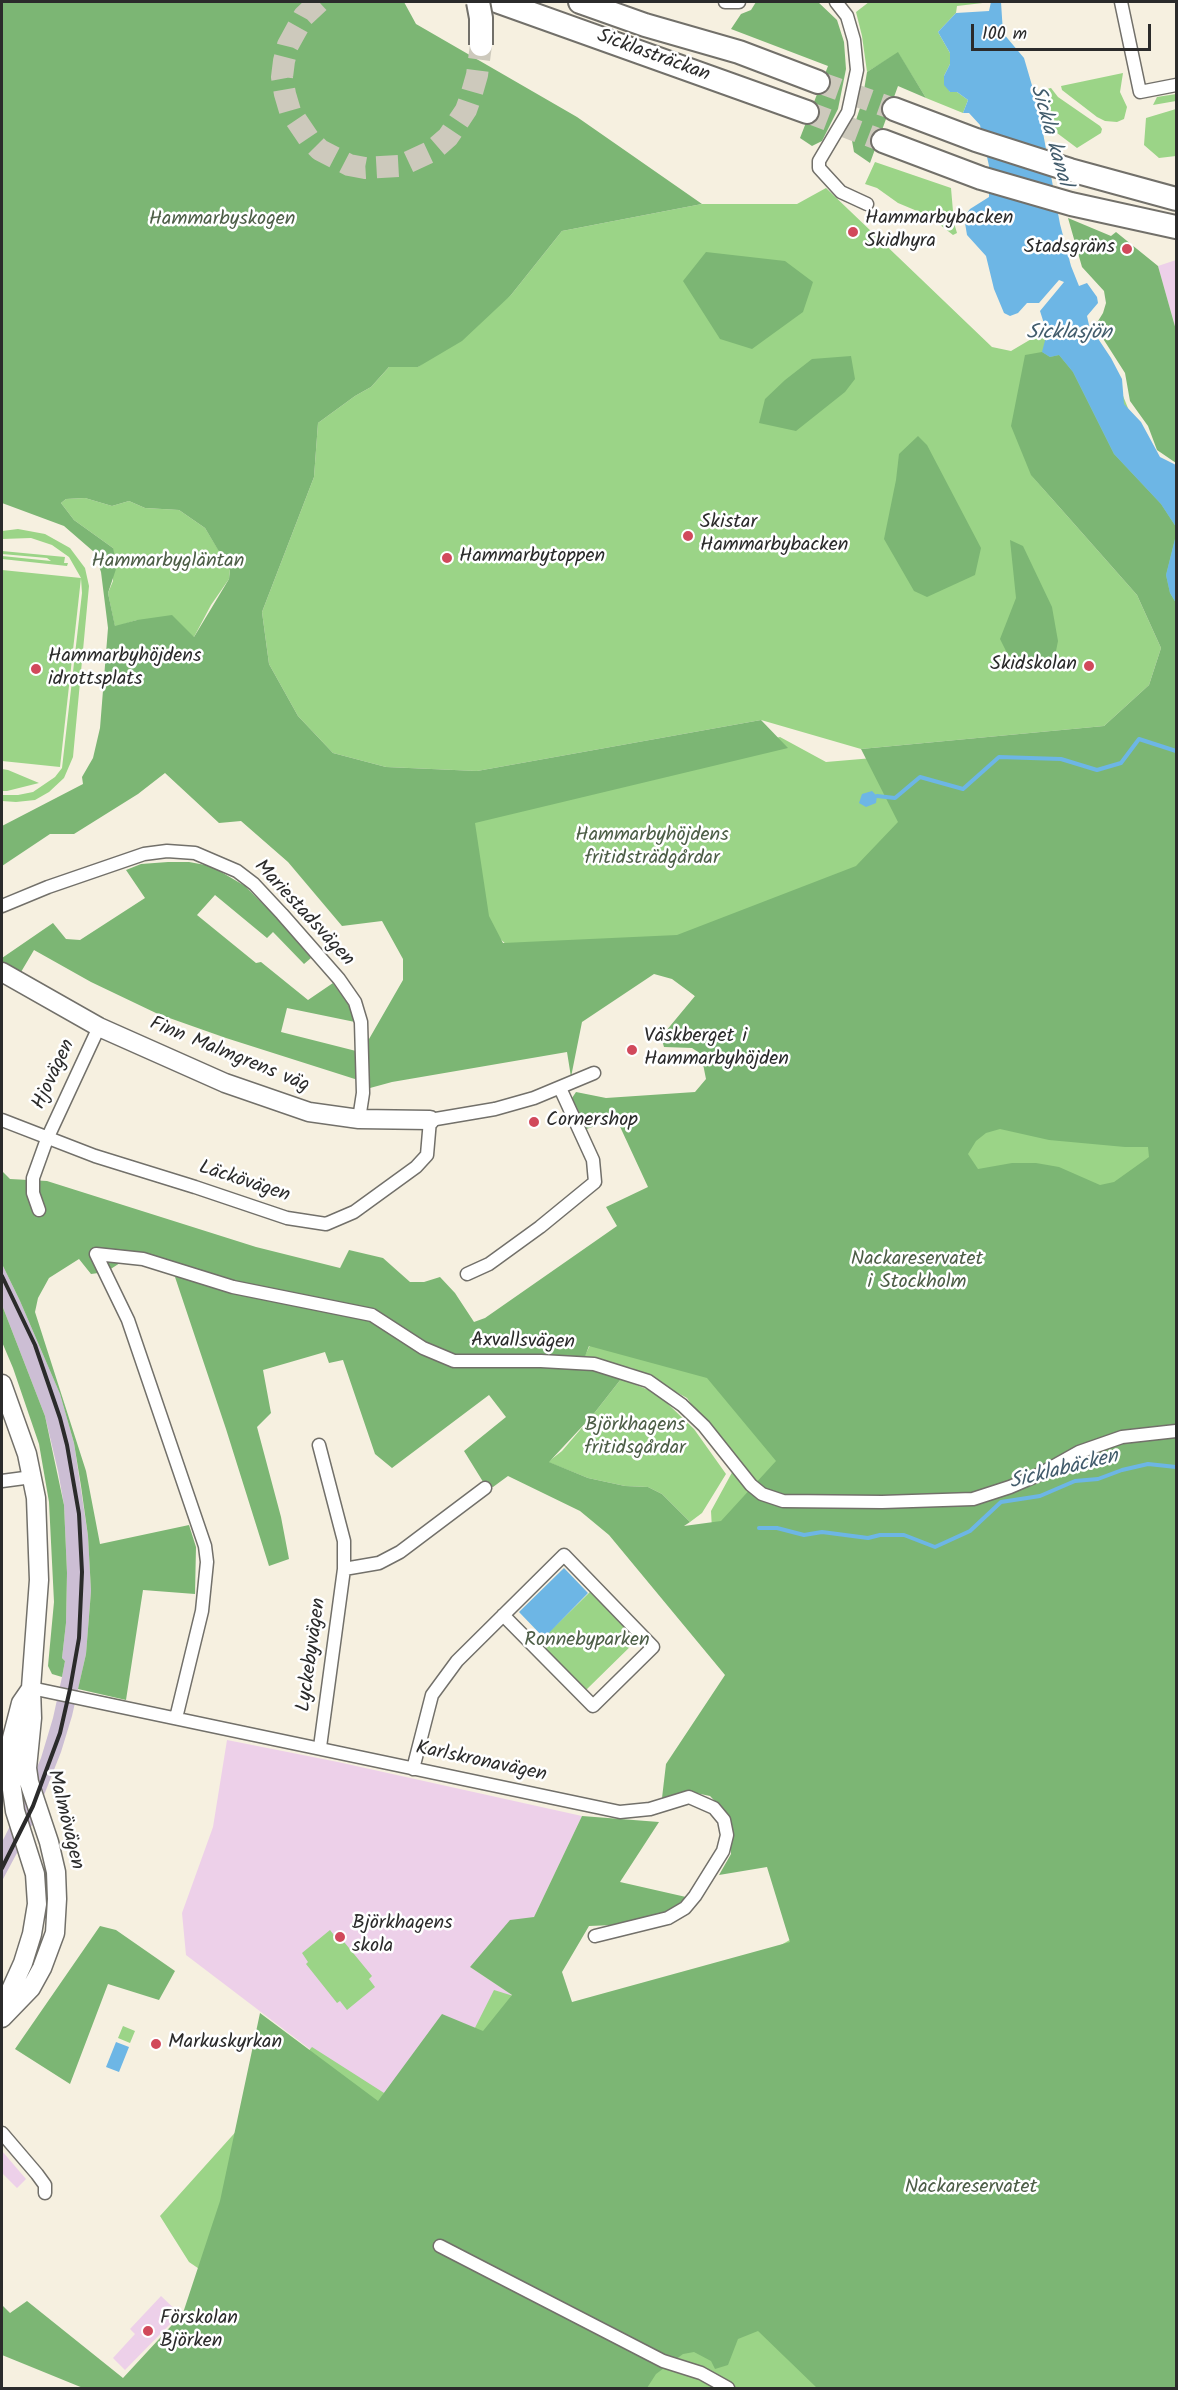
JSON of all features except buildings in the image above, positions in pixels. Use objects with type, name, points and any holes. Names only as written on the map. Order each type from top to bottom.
[{"type":"highway","points":[[468,2],[541,26],[578,30]]},
{"type":"highway","points":[[478,2],[481,18],[481,45]]},
{"type":"highway","name":"Sicklasträckan","points":[[499,2],[807,112]]},
{"type":"highway","name":"Sicklasträckan","points":[[580,2],[645,25],[740,52],[819,82]]},
{"type":"highway","points":[[619,2],[740,52]]},
{"type":"highway","points":[[894,109],[976,140],[1070,170],[1176,199]]},
{"type":"highway","points":[[883,141],[981,178],[1176,233]]},
{"type":"highway","points":[[1070,170],[1176,188]]},
{"type":"highway","points":[[1115,215],[1176,227]]},
{"type":"street","points":[[725,2],[739,2]]},
{"type":"street","points":[[836,2],[847,16],[854,40],[857,70],[848,112],[819,161],[819,168],[842,192],[867,204]]},
{"type":"street","points":[[1121,2],[1140,92],[1176,85]]},
{"type":"street","name":"Mariestadsvägen","points":[[2,906],[48,887],[144,854],[167,851],[195,854],[237,871],[254,884],[282,914],[339,979],[355,1002],[361,1022],[363,1073],[359,1119]]},
{"type":"street","name":"Finn Malmgrens väg","points":[[2,972],[99,1027],[225,1083],[309,1112],[359,1119],[430,1120],[495,1108],[560,1088],[594,1073]]},
{"type":"street","name":"Hjovägen","points":[[47,1139],[99,1027]]},
{"type":"street","points":[[467,1274],[489,1264],[540,1227],[595,1182],[593,1160],[560,1088]]},
{"type":"street","name":"Läckövägen","points":[[2,1120],[47,1139],[287,1218],[326,1224],[354,1212],[416,1167],[427,1155],[430,1120]]},
{"type":"street","points":[[39,1210],[33,1193],[33,1178],[47,1139]]},
{"type":"street","name":"Axvallsvägen","points":[[176,1718],[202,1611],[207,1562],[205,1546],[128,1320],[96,1254],[143,1259],[233,1287],[372,1315],[423,1348],[454,1361],[541,1360],[586,1363],[648,1382],[682,1405],[704,1426],[751,1485],[762,1494],[783,1501],[882,1502],[973,1499],[1038,1475],[1079,1452],[1122,1437],[1176,1431]]},
{"type":"street","name":"Malmövägen","points":[[2,1384],[14,1413],[36,1498],[39,1580],[31,1688],[32,1718],[28,1775],[56,1872],[57,1899],[55,1933],[42,1968],[31,1988],[2,2019]]},
{"type":"street","name":"Lyckebyvägen","points":[[319,1444],[345,1541],[344,1569],[320,1747]]},
{"type":"street","points":[[2,1480],[32,1477]]},
{"type":"street","points":[[344,1569],[379,1563],[400,1552],[485,1488]]},
{"type":"street","points":[[413,1769],[432,1695],[457,1661],[503,1615],[564,1555],[653,1647],[593,1706],[503,1615]]},
{"type":"street","name":"Malmövägen","points":[[2,2004],[9,1994],[22,1963],[32,1934],[37,1904],[35,1874],[11,1798],[10,1776],[12,1738],[21,1703],[31,1688]]},
{"type":"street","name":"Karlskronavägen","points":[[31,1688],[320,1747],[413,1769],[620,1812],[650,1809],[689,1797],[714,1808],[724,1820],[727,1835],[723,1851],[696,1896],[685,1908],[668,1918],[595,1936]]},
{"type":"street","points":[[2,2133],[38,2174],[45,2185],[45,2193]]},
{"type":"street","points":[[440,2246],[663,2361],[701,2373],[728,2388]]},
{"type":"shaded area","points":[[1176,260],[1176,330],[1158,266]]},
{"type":"shaded area","points":[[2,1264],[60,1394],[74,1443],[88,1536],[91,1591],[86,1654],[61,1752],[33,1823],[2,1881],[2,1842],[41,1758],[62,1677],[65,1661],[62,1658],[66,1623],[67,1573],[64,1505],[58,1471],[45,1416],[2,1305]]},
{"type":"shaded area","name":"Björkhagens skola","points":[[227,1740],[582,1816],[534,1917],[470,1967],[512,1995],[483,2031],[378,2101],[186,1955],[182,1913],[213,1827]]},
{"type":"shaded area","points":[[2,2151],[26,2179],[17,2188],[2,2173]]},
{"type":"shaded area","name":"Förskolan Björken","points":[[161,2296],[180,2314],[125,2370],[113,2358],[135,2334],[130,2329]]},
{"type":"green space","points":[[2,2],[404,2],[416,24],[577,117],[702,204],[562,231],[511,295],[462,341],[418,367],[389,367],[371,387],[318,423],[314,477],[262,612],[269,664],[298,716],[333,753],[386,767],[477,771],[761,720],[788,748],[475,823],[489,916],[503,943],[677,935],[856,866],[898,822],[861,749],[1104,726],[1149,685],[1161,648],[1137,595],[1031,475],[1011,426],[1025,355],[1042,352],[1050,357],[1059,355],[1073,372],[1114,454],[1161,504],[1176,527],[1166,575],[1170,593],[1176,603],[1176,2388],[817,2388],[758,2331],[738,2339],[728,2365],[715,2369],[711,2361],[694,2352],[683,2354],[656,2374],[647,2388],[83,2388],[2,2355],[2,2305],[10,2313],[27,2301],[123,2378],[183,2313],[220,2201],[260,2013],[378,2101],[442,2014],[483,2031],[512,1995],[470,1967],[510,1920],[534,1917],[582,1816],[659,1822],[620,1882],[686,1897],[669,1913],[614,1925],[589,1926],[562,1972],[572,2002],[790,1942],[767,1867],[719,1875],[731,1854],[727,1814],[710,1796],[691,1792],[662,1798],[666,1764],[725,1675],[609,1535],[580,1511],[508,1476],[493,1487],[485,1485],[464,1451],[506,1417],[489,1395],[392,1468],[375,1454],[343,1360],[329,1363],[325,1352],[263,1370],[271,1413],[257,1427],[281,1517],[289,1559],[269,1566],[173,1271],[139,1262],[120,1263],[106,1272],[91,1274],[79,1259],[49,1278],[38,1298],[35,1312],[86,1471],[100,1544],[189,1525],[196,1547],[195,1594],[143,1590],[126,1700],[78,1689],[86,1654],[91,1591],[88,1536],[81,1486],[74,1443],[60,1394],[2,1264],[2,1171],[10,1179],[47,1181],[256,1247],[340,1268],[349,1250],[383,1258],[410,1282],[424,1282],[440,1277],[455,1293],[474,1322],[485,1318],[617,1226],[606,1207],[648,1187],[616,1118],[584,1130],[570,1101],[576,1092],[606,1098],[695,1092],[706,1079],[701,1054],[692,1048],[664,1047],[661,1037],[695,996],[672,979],[654,974],[582,1022],[571,1077],[567,1052],[392,1082],[370,1088],[365,1046],[403,980],[403,959],[382,921],[342,926],[288,862],[241,821],[219,823],[165,773],[138,794],[74,834],[50,834],[2,866],[2,826],[83,784],[82,777],[93,758],[100,728],[108,628],[101,572],[94,552],[64,526],[2,503]],"holes":[[[85,498],[112,506],[129,501],[145,508],[179,510],[205,528],[230,570],[229,579],[194,637],[172,615],[115,626],[108,593],[117,566],[113,548],[74,520],[61,503],[66,499]],[[1000,1129],[1049,1140],[1148,1147],[1149,1157],[1114,1182],[1100,1185],[1059,1167],[1036,1163],[1012,1163],[978,1169],[968,1154],[976,1141],[986,1133]],[[589,1346],[707,1378],[776,1461],[721,1521],[684,1526],[690,1522],[662,1494],[648,1487],[625,1486],[588,1478],[549,1462],[592,1416],[621,1379],[584,1359]]]},
{"type":"green space","points":[[756,2],[818,2],[837,20],[844,42],[846,69],[838,109],[822,141],[812,146],[800,138],[828,66],[731,29],[741,14],[751,10]]},
{"type":"green space","points":[[869,2],[991,2],[957,6],[956,13],[938,32],[950,53],[950,64],[944,76],[950,92],[957,92],[968,100],[963,113],[926,98],[898,53],[867,72],[856,12]]},
{"type":"green space","points":[[898,52],[926,98],[898,86],[870,163],[854,152],[851,135],[862,102],[867,72]]},
{"type":"green space","points":[[1123,73],[1120,92],[1127,107],[1124,119],[1117,122],[1105,121],[1097,117],[1062,90],[1061,86]]},
{"type":"green space","points":[[1051,88],[1058,97],[1100,126],[1101,133],[1077,148],[1053,130],[1049,102],[1043,90]]},
{"type":"green space","points":[[1176,94],[1176,101],[1153,105],[1157,97]]},
{"type":"green space","points":[[1176,109],[1176,156],[1159,158],[1144,145],[1146,118]]},
{"type":"green space","points":[[875,162],[951,188],[957,233],[953,235],[929,216],[898,203],[877,188],[865,184]]},
{"type":"green space","points":[[826,188],[992,347],[1011,351],[1055,325],[1108,359],[1132,418],[1176,488],[1176,2388],[126,2388],[233,2292],[189,2262],[160,2216],[312,2047],[428,2121],[494,1990],[630,2032],[814,1926],[713,1548],[711,1511],[735,1467],[687,1398],[632,1368],[583,1359],[740,1051],[731,1027],[662,968],[537,973],[496,935],[484,911],[459,813],[780,737],[826,762],[1014,746],[1103,732],[1159,690],[1171,648],[1159,616],[1031,475],[1137,595],[1161,648],[1149,685],[1104,726],[861,749],[761,720],[477,771],[386,767],[333,753],[298,716],[269,664],[262,612],[314,477],[318,423],[371,387],[390,366],[418,367],[511,295],[562,231],[702,204],[797,204]]},
{"type":"green space","points":[[1068,218],[1111,236],[1116,232],[1158,266],[1176,330],[1176,463],[1157,450],[1148,426],[1130,401],[1125,373],[1095,326],[1106,303],[1104,291],[1082,267]]},
{"type":"green space","points":[[706,252],[785,261],[813,282],[803,312],[752,349],[720,339],[683,281]]},
{"type":"green space","points":[[851,356],[855,379],[845,392],[796,431],[759,423],[765,399],[812,359]]},
{"type":"green space","points":[[918,436],[927,445],[981,548],[975,575],[927,597],[914,591],[884,539],[899,454]]},
{"type":"green space","name":"Hammarbygläntan","points":[[85,498],[112,506],[129,501],[145,508],[179,510],[205,528],[230,569],[229,579],[211,605],[194,637],[137,620],[115,627],[108,593],[113,581],[113,548],[74,520],[61,503],[66,499]]},
{"type":"green space","points":[[18,529],[45,534],[70,548],[85,568],[89,586],[73,757],[64,778],[49,792],[35,800],[16,802],[2,801],[2,795],[33,792],[55,777],[62,768],[82,593],[81,578],[69,557],[52,545],[31,538],[2,539],[2,531]]},
{"type":"green space","points":[[1010,540],[1023,546],[1052,607],[1058,641],[1055,656],[1046,665],[1008,655],[1000,639],[1016,598]]},
{"type":"green space","points":[[2,551],[65,557],[64,563],[68,563],[67,566],[2,559],[2,556],[51,561],[47,558],[2,554]]},
{"type":"green space","name":"Hammarbyhöjdens idrottsplats","points":[[2,570],[81,578],[60,767],[2,761]]},
{"type":"green space","points":[[2,769],[8,770],[39,783],[2,791]]},
{"type":"green space","points":[[189,862],[211,866],[245,886],[277,918],[311,958],[304,964],[273,932],[267,938],[215,895],[197,915],[256,963],[261,962],[308,1000],[333,983],[348,1004],[355,1022],[287,1008],[281,1032],[356,1051],[358,1080],[158,1014],[91,982],[34,950],[21,972],[2,962],[2,958],[53,923],[66,939],[80,940],[145,898],[126,870],[141,864]]},
{"type":"green space","points":[[2,1305],[45,1416],[64,1505],[67,1573],[66,1623],[62,1658],[65,1661],[62,1677],[52,1674],[48,1666],[54,1602],[49,1502],[39,1444],[2,1342]]},
{"type":"green space","name":"Björkhagens fritidsgårdar","points":[[621,1379],[654,1392],[669,1405],[694,1429],[726,1474],[702,1513],[690,1522],[662,1494],[648,1487],[625,1486],[588,1478],[548,1462],[562,1451]]},
{"type":"green space","name":"Ronnebyparken","points":[[591,1591],[638,1639],[586,1690],[539,1642]]},
{"type":"green space","points":[[100,1926],[116,1930],[175,1971],[159,2000],[108,1984],[70,2084],[15,2049]]},
{"type":"green space","points":[[330,1930],[337,1939],[340,1937],[372,1976],[369,1979],[375,1987],[347,2010],[340,2001],[337,2003],[306,1964],[308,1962],[302,1953]]},
{"type":"green space","points":[[123,2026],[135,2031],[130,2043],[118,2038]]},
{"type":"water","name":"Sicklasjön","points":[[991,2],[1001,2],[1003,33],[1024,58],[1038,106],[1060,224],[1071,266],[1079,286],[1087,283],[1097,297],[1098,303],[1087,316],[1089,325],[1122,379],[1124,404],[1141,422],[1160,457],[1176,465],[1176,527],[1161,504],[1114,454],[1073,372],[1059,355],[1050,357],[1042,352],[1047,333],[1040,311],[1064,282],[1059,280],[1039,303],[1027,303],[1018,313],[1010,316],[1004,313],[994,289],[986,256],[967,235],[964,217],[970,209],[989,197],[989,166],[980,125],[969,113],[963,113],[968,100],[957,92],[950,92],[944,85],[944,76],[950,64],[950,53],[938,32],[956,13],[989,11]]},
{"type":"water","points":[[1176,535],[1176,603],[1170,593],[1166,575]]},
{"type":"water","points":[[872,791],[877,796],[876,803],[866,807],[859,803],[862,794]]},
{"type":"water","points":[[564,1568],[588,1593],[544,1638],[519,1612]]},
{"type":"water","points":[[116,2042],[129,2047],[119,2072],[106,2067]]},
{"type":"waterway","points":[[877,796],[895,798],[920,777],[963,789],[999,757],[1061,759],[1097,770],[1121,763],[1139,739],[1176,751]]},
{"type":"waterway","name":"Sicklabäcken","points":[[759,1528],[777,1528],[804,1535],[822,1532],[868,1538],[880,1535],[904,1535],[935,1547],[970,1531],[1001,1502],[1040,1496],[1075,1481],[1098,1479],[1148,1464],[1176,1467]]},
{"type":"tunnel","points":[[319,2],[304,16],[288,45],[282,77],[285,94],[290,111],[309,139],[320,150],[349,165],[365,168],[400,166],[432,151],[448,137],[466,110],[477,75],[481,45]]},
{"type":"tunnel","points":[[818,82],[894,109]]},
{"type":"tunnel","points":[[807,112],[883,141]]},
{"type":"railway","points":[[2,1276],[35,1345],[60,1418],[79,1514],[82,1572],[79,1638],[60,1733],[33,1806],[2,1868]]},
{"type":"place","name":"Hammarbybacken Skidhyra","points":[[853,232]]},
{"type":"place","name":"Stadsgräns","points":[[1127,249]]},
{"type":"place","name":"Skistar Hammarbybacken","points":[[688,536]]},
{"type":"place","name":"Hammarbytoppen","points":[[447,558]]},
{"type":"place","name":"Skidskolan","points":[[1089,666]]},
{"type":"place","name":"Hammarbyhöjdens idrottsplats","points":[[36,669]]},
{"type":"place","name":"Väskberget i Hammarbyhöjden","points":[[632,1050]]},
{"type":"place","name":"Cornershop","points":[[534,1122]]},
{"type":"place","name":"Björkhagens skola","points":[[340,1937]]},
{"type":"place","name":"Markuskyrkan","points":[[156,2044]]},
{"type":"place","name":"Förskolan Björken","points":[[148,2331]]},
{"type":"water label","name":"Sickla kanal","points":[[1049,136]]},
{"type":"park label","name":"Hammarbyskogen","points":[[222,221]]},
{"type":"park label","name":"Hammarbyhöjdens fritidsträdgårdar","points":[[652,848]]},
{"type":"park label","name":"Nackareservatet i Stockholm","points":[[917,1272]]},
{"type":"park label","name":"Nackareservatet","points":[[971,2189]]}]
